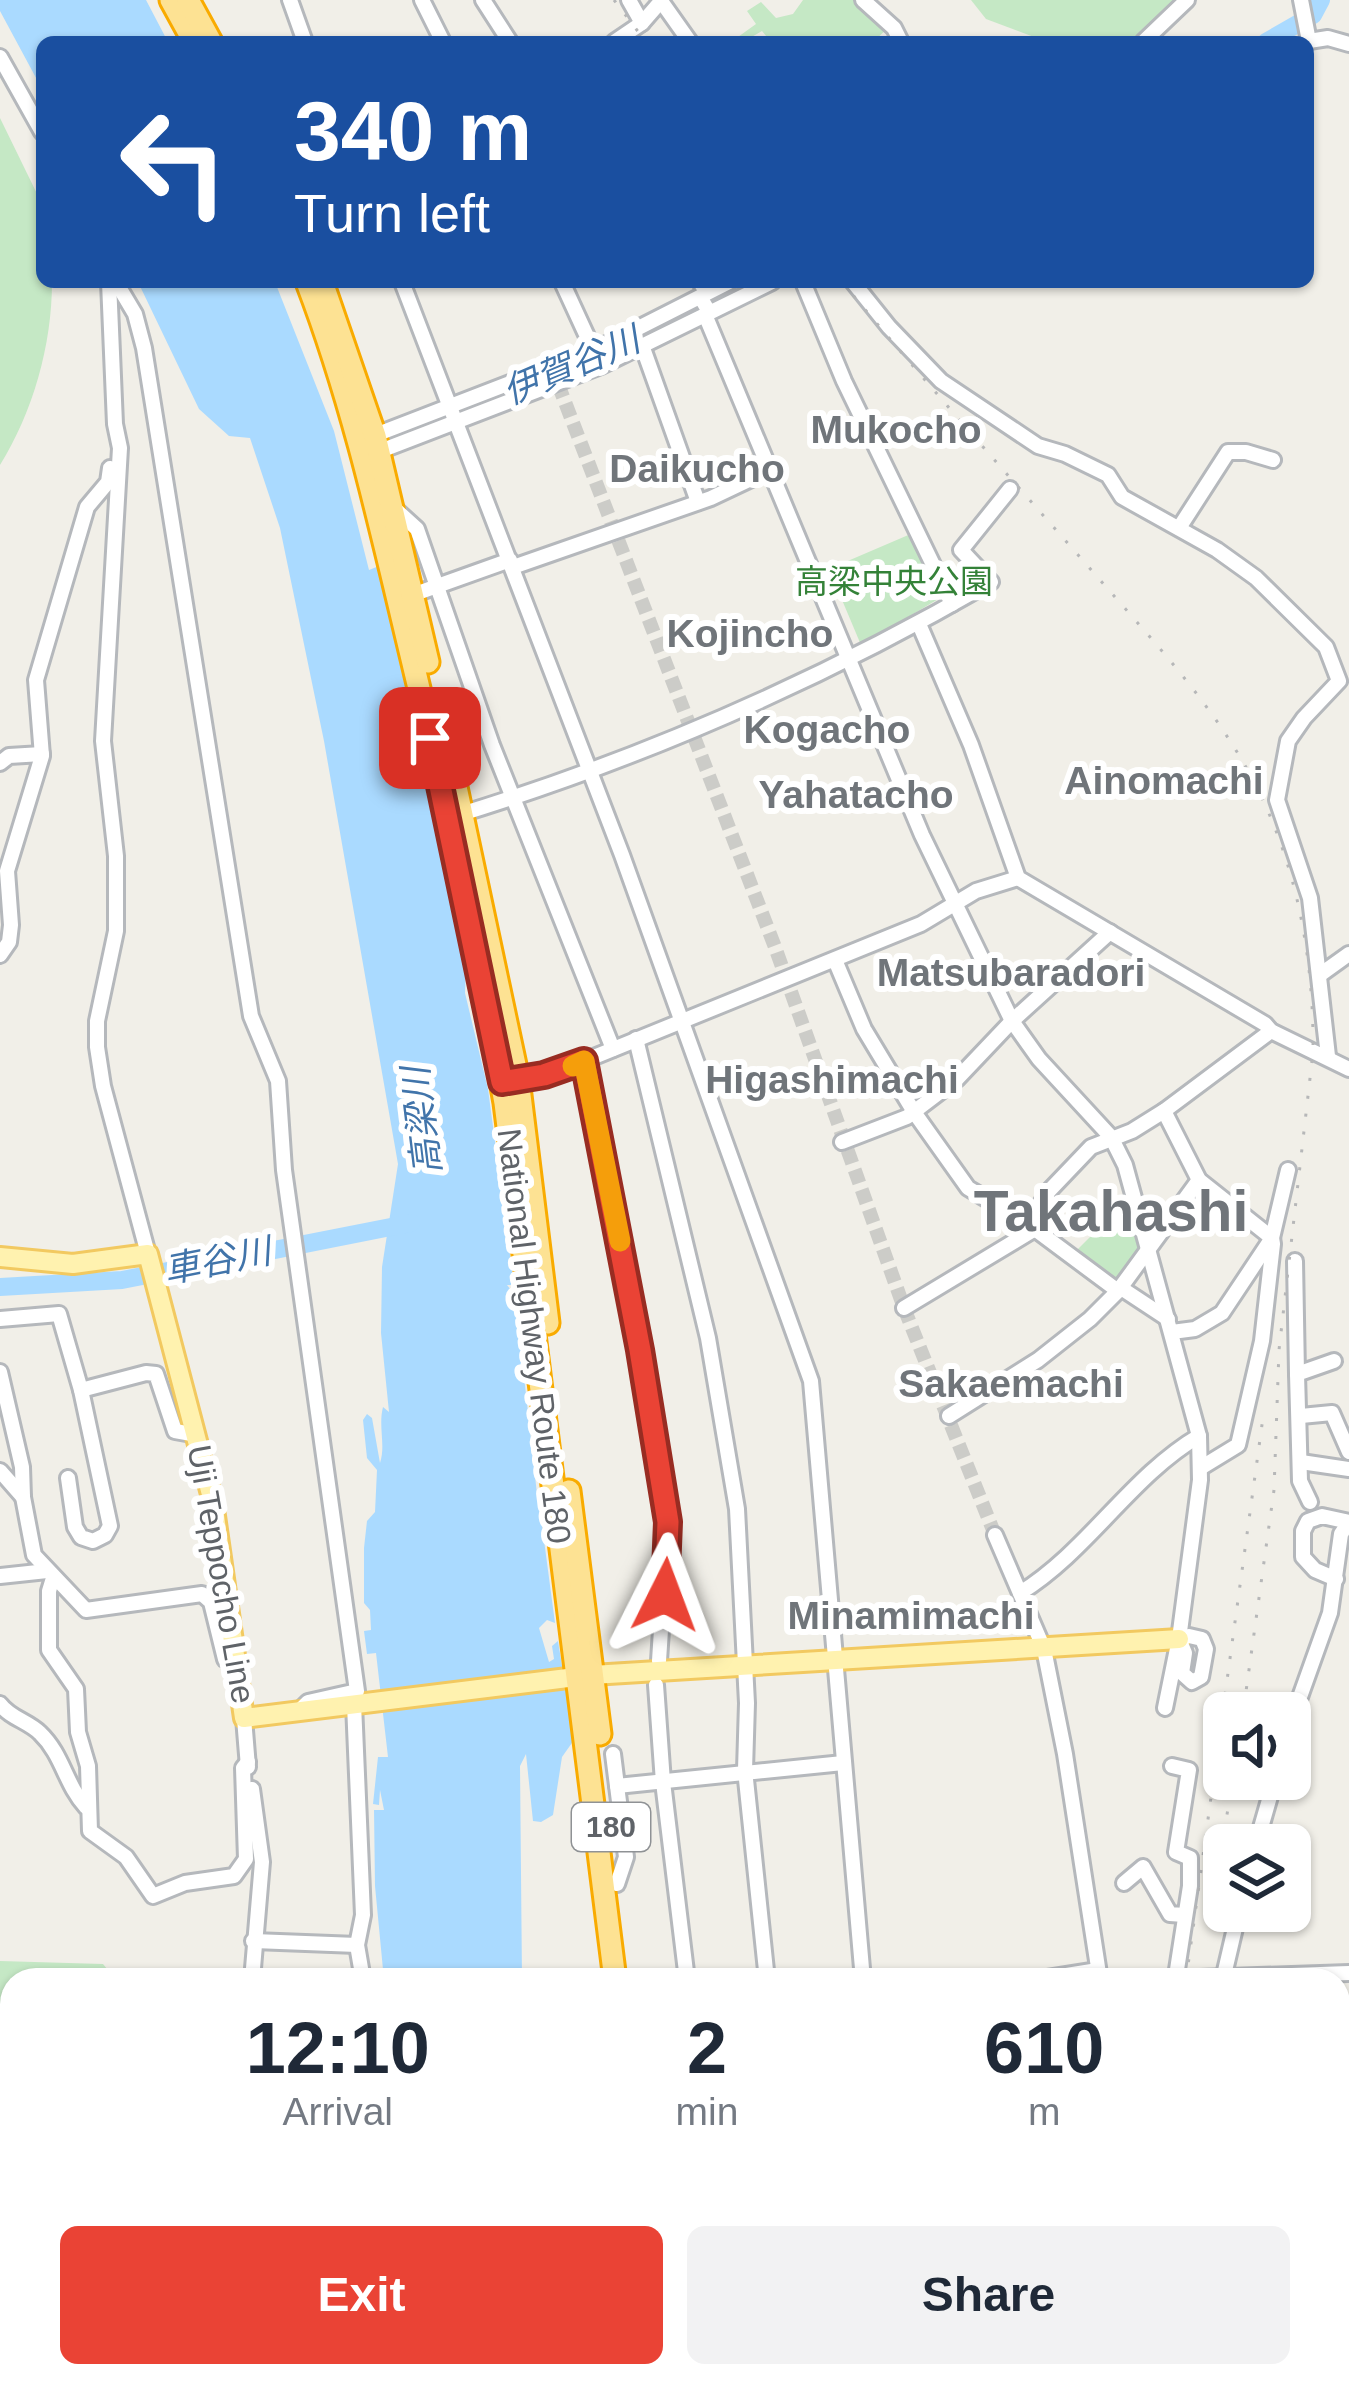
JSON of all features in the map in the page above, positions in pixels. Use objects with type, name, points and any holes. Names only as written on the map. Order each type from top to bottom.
[{"type":"highway","points":[[171,0],[191,36]]},
{"type":"highway","points":[[188,0],[208,36]]},
{"type":"highway","name":"National Highway Route 180","points":[[309,288],[394,508],[454,816]]},
{"type":"highway","name":"National Highway Route 180","points":[[324,288],[369,446],[510,1080],[614,1968]]},
{"type":"highway","name":"National Highway Route 180","points":[[578,1677],[617,1884],[628,1968]]},
{"type":"main road","points":[[0,1257],[150,1265]]},
{"type":"main road","name":"Uji Teppocho Line","points":[[150,1265],[213,1502],[244,1718],[578,1677],[1179,1639]]},
{"type":"street","points":[[290,0],[303,36]]},
{"type":"street","points":[[422,0],[440,36]]},
{"type":"street","points":[[483,0],[505,36]]},
{"type":"street","points":[[629,0],[642,23]]},
{"type":"street","points":[[623,36],[642,23],[661,0],[686,36]]},
{"type":"street","points":[[1149,36],[1187,0]]},
{"type":"street","points":[[871,2],[898,36]]},
{"type":"street","points":[[1303,6],[1308,36]]},
{"type":"street","points":[[1314,39],[1347,40]]},
{"type":"street","points":[[0,56],[36,121]]},
{"type":"street","points":[[0,955],[11,925],[7,871],[42,754],[36,680],[87,508],[108,482],[115,424],[113,288]]},
{"type":"street","points":[[117,288],[135,314],[144,348],[251,1016],[278,1081],[291,1222],[357,1691],[308,1702],[299,1711]]},
{"type":"street","points":[[404,288],[591,772],[811,1381],[862,1968]]},
{"type":"street","points":[[565,288],[597,359]]},
{"type":"street","points":[[597,359],[704,301],[751,288]]},
{"type":"street","points":[[805,288],[844,381],[952,604]]},
{"type":"street","points":[[858,288],[940,381],[1038,446],[1108,475],[1122,497],[1217,550],[1282,600],[1326,647],[1344,682],[1304,718],[1288,741],[1276,800],[1310,898],[1328,1056]]},
{"type":"street","points":[[369,446],[597,359],[643,348],[704,301]]},
{"type":"street","points":[[704,301],[922,835],[1012,1021],[1039,1059],[1111,1137],[1135,1192],[1199,1436],[1202,1467],[1165,1708]]},
{"type":"street","points":[[643,348],[698,502]]},
{"type":"street","points":[[115,424],[120,448],[103,740],[116,856],[116,931],[97,1021],[98,1047],[150,1265]]},
{"type":"street","points":[[1179,528],[1228,452],[1273,460]]},
{"type":"street","points":[[412,595],[698,502],[770,470]]},
{"type":"street","points":[[454,816],[591,772],[847,659],[991,582],[961,550],[1010,489]]},
{"type":"street","points":[[394,508],[417,529],[513,800],[613,1048]]},
{"type":"street","points":[[919,624],[971,745],[1018,878],[1270,1031],[1349,1069]]},
{"type":"street","points":[[0,763],[9,756],[42,754]]},
{"type":"street","points":[[510,1080],[544,1075],[584,1061],[835,960],[956,905],[976,891],[1018,878]]},
{"type":"street","points":[[842,1142],[914,1112],[957,1079],[1012,1021],[1110,932]]},
{"type":"street","points":[[1321,974],[1349,954]]},
{"type":"street","points":[[835,960],[864,1029],[968,1188],[1032,1226],[1170,1325],[1195,1329],[1222,1313],[1272,1238]]},
{"type":"street","points":[[904,1309],[1032,1226],[1049,1191],[1082,1157],[1164,1111],[1270,1031]]},
{"type":"street","points":[[636,1039],[708,1338],[737,1509],[746,1770],[766,1968]]},
{"type":"street","points":[[584,1061],[668,1522],[659,1661]]},
{"type":"street","points":[[1164,1111],[1199,1180],[1272,1238]]},
{"type":"street","points":[[1202,1467],[1238,1445],[1262,1341],[1272,1238],[1288,1170]]},
{"type":"street","points":[[949,1416],[1038,1360],[1120,1289],[1199,1180]]},
{"type":"street","points":[[1294,1261],[1300,1481],[1310,1502]]},
{"type":"street","points":[[0,1319],[58,1314],[81,1390],[110,1526],[105,1535],[93,1540],[81,1537],[68,1478]]},
{"type":"street","points":[[1298,1374],[1334,1360]]},
{"type":"street","points":[[0,1372],[22,1466],[34,1555],[86,1610],[202,1594],[212,1602],[225,1660],[236,1661]]},
{"type":"street","points":[[81,1390],[156,1374],[175,1431],[196,1435]]},
{"type":"street","points":[[1301,1416],[1332,1413],[1349,1452]]},
{"type":"street","points":[[1020,1593],[1096,1529],[1174,1450],[1199,1436]]},
{"type":"street","points":[[1301,1462],[1349,1469]]},
{"type":"street","points":[[0,1471],[23,1496]]},
{"type":"street","points":[[1302,1692],[1320,1642],[1338,1613],[1341,1534],[1349,1522],[1322,1516],[1308,1521],[1303,1531],[1303,1557],[1315,1570],[1336,1579]]},
{"type":"street","points":[[995,1534],[1044,1649],[1098,1968]]},
{"type":"street","points":[[1336,1579],[1349,1538]]},
{"type":"street","points":[[0,1576],[50,1574]]},
{"type":"street","points":[[50,1574],[49,1650],[76,1689],[78,1732],[88,1766],[90,1831],[126,1857],[153,1896],[185,1883],[234,1876],[246,1858],[243,1768],[248,1762]]},
{"type":"street","points":[[656,1685],[662,1781],[685,1968]]},
{"type":"street","points":[[361,1703],[363,1915],[357,1945],[361,1968]]},
{"type":"street","points":[[0,1704],[38,1730],[61,1759],[68,1787],[86,1808]]},
{"type":"street","points":[[244,1718],[262,1862],[252,1968]]},
{"type":"street","points":[[613,1754],[626,1857],[617,1884]]},
{"type":"street","points":[[617,1786],[843,1763]]},
{"type":"street","points":[[1172,1766],[1190,1770],[1176,1852],[1190,1858],[1177,1968]]},
{"type":"street","points":[[1124,1883],[1143,1868],[1170,1914],[1184,1915]]},
{"type":"street","points":[[1226,1968],[1234,1932]]},
{"type":"street","points":[[253,1941],[357,1945]]},
{"type":"green space","points":[[803,0],[857,0],[889,27],[879,36],[766,36],[762,31],[739,36],[756,24],[747,11],[761,2],[776,18],[793,14]]},
{"type":"green space","points":[[971,0],[1178,0],[1136,36],[1031,36],[986,19]]},
{"type":"green space","points":[[0,118],[36,192],[36,288],[52,288],[49,330],[38,377],[0,465]]},
{"type":"green space","name":"高梁中央公園","points":[[913,533],[945,595],[861,645],[829,569]]},
{"type":"green space","points":[[1124,1203],[1140,1253],[1119,1283],[1113,1284],[1072,1255]]},
{"type":"green space","points":[[0,1961],[103,1964],[106,1968],[0,1968]]},
{"type":"water","points":[[0,0],[146,0],[165,36],[36,36],[36,78],[0,11]]},
{"type":"water","name":"高梁川","points":[[141,288],[277,288],[334,431],[369,570],[379,566],[466,966],[465,993],[488,1089],[514,1285],[507,1285],[510,1304],[516,1304],[537,1494],[543,1492],[540,1510],[555,1623],[547,1620],[539,1628],[549,1662],[558,1641],[574,1740],[562,1757],[553,1815],[541,1822],[533,1821],[526,1754],[520,1766],[522,1968],[383,1968],[375,1886],[374,1810],[384,1810],[380,1790],[379,1805],[373,1804],[378,1757],[388,1757],[376,1653],[367,1654],[364,1631],[371,1630],[370,1610],[364,1603],[364,1548],[367,1521],[375,1512],[377,1470],[367,1458],[363,1420],[367,1414],[372,1418],[380,1463],[383,1407],[389,1412],[381,1333],[382,1267],[398,1164],[324,741],[280,528],[250,438],[229,436],[199,409]]},
{"type":"waterway","name":"伊賀谷川","points":[[1276,36],[1313,15],[1321,0]]},
{"type":"waterway","name":"伊賀谷川","points":[[389,439],[584,364],[737,288]]},
{"type":"waterway","name":"車谷川","points":[[0,1287],[122,1280],[411,1223]]},
{"type":"tunnel","points":[[558,384],[775,947],[904,1308],[995,1535]]},
{"type":"railway","points":[[614,0],[641,36]]},
{"type":"railway","points":[[847,288],[1204,703],[1261,796],[1285,857],[1307,954],[1313,1052],[1279,1350],[1274,1490],[1246,1692]]},
{"type":"railway","points":[[1188,1968],[1264,1410]]},
{"type":"railway","points":[[1225,1824],[1229,1800]]},
{"type":"slow traffic","points":[[573,1066],[584,1061],[620,1241]]},
{"type":"district","name":"Mukocho","points":[[896,429]]},
{"type":"district","name":"Daikucho","points":[[697,468]]},
{"type":"district","name":"Kojincho","points":[[750,633]]},
{"type":"district","name":"Kogacho","points":[[827,729]]},
{"type":"district","name":"Ainomachi","points":[[1164,780]]},
{"type":"district","name":"Yahatacho","points":[[856,794]]},
{"type":"district","name":"Matsubaradori","points":[[1011,972]]},
{"type":"district","name":"Higashimachi","points":[[832,1079]]},
{"type":"district","name":"Takahashi","points":[[1111,1211]]},
{"type":"district","name":"Sakaemachi","points":[[1011,1383]]},
{"type":"district","name":"Minamimachi","points":[[911,1615]]},
{"type":"route","points":[[430,738],[502,1082],[544,1075],[584,1061],[668,1522],[665,1595]]}]
